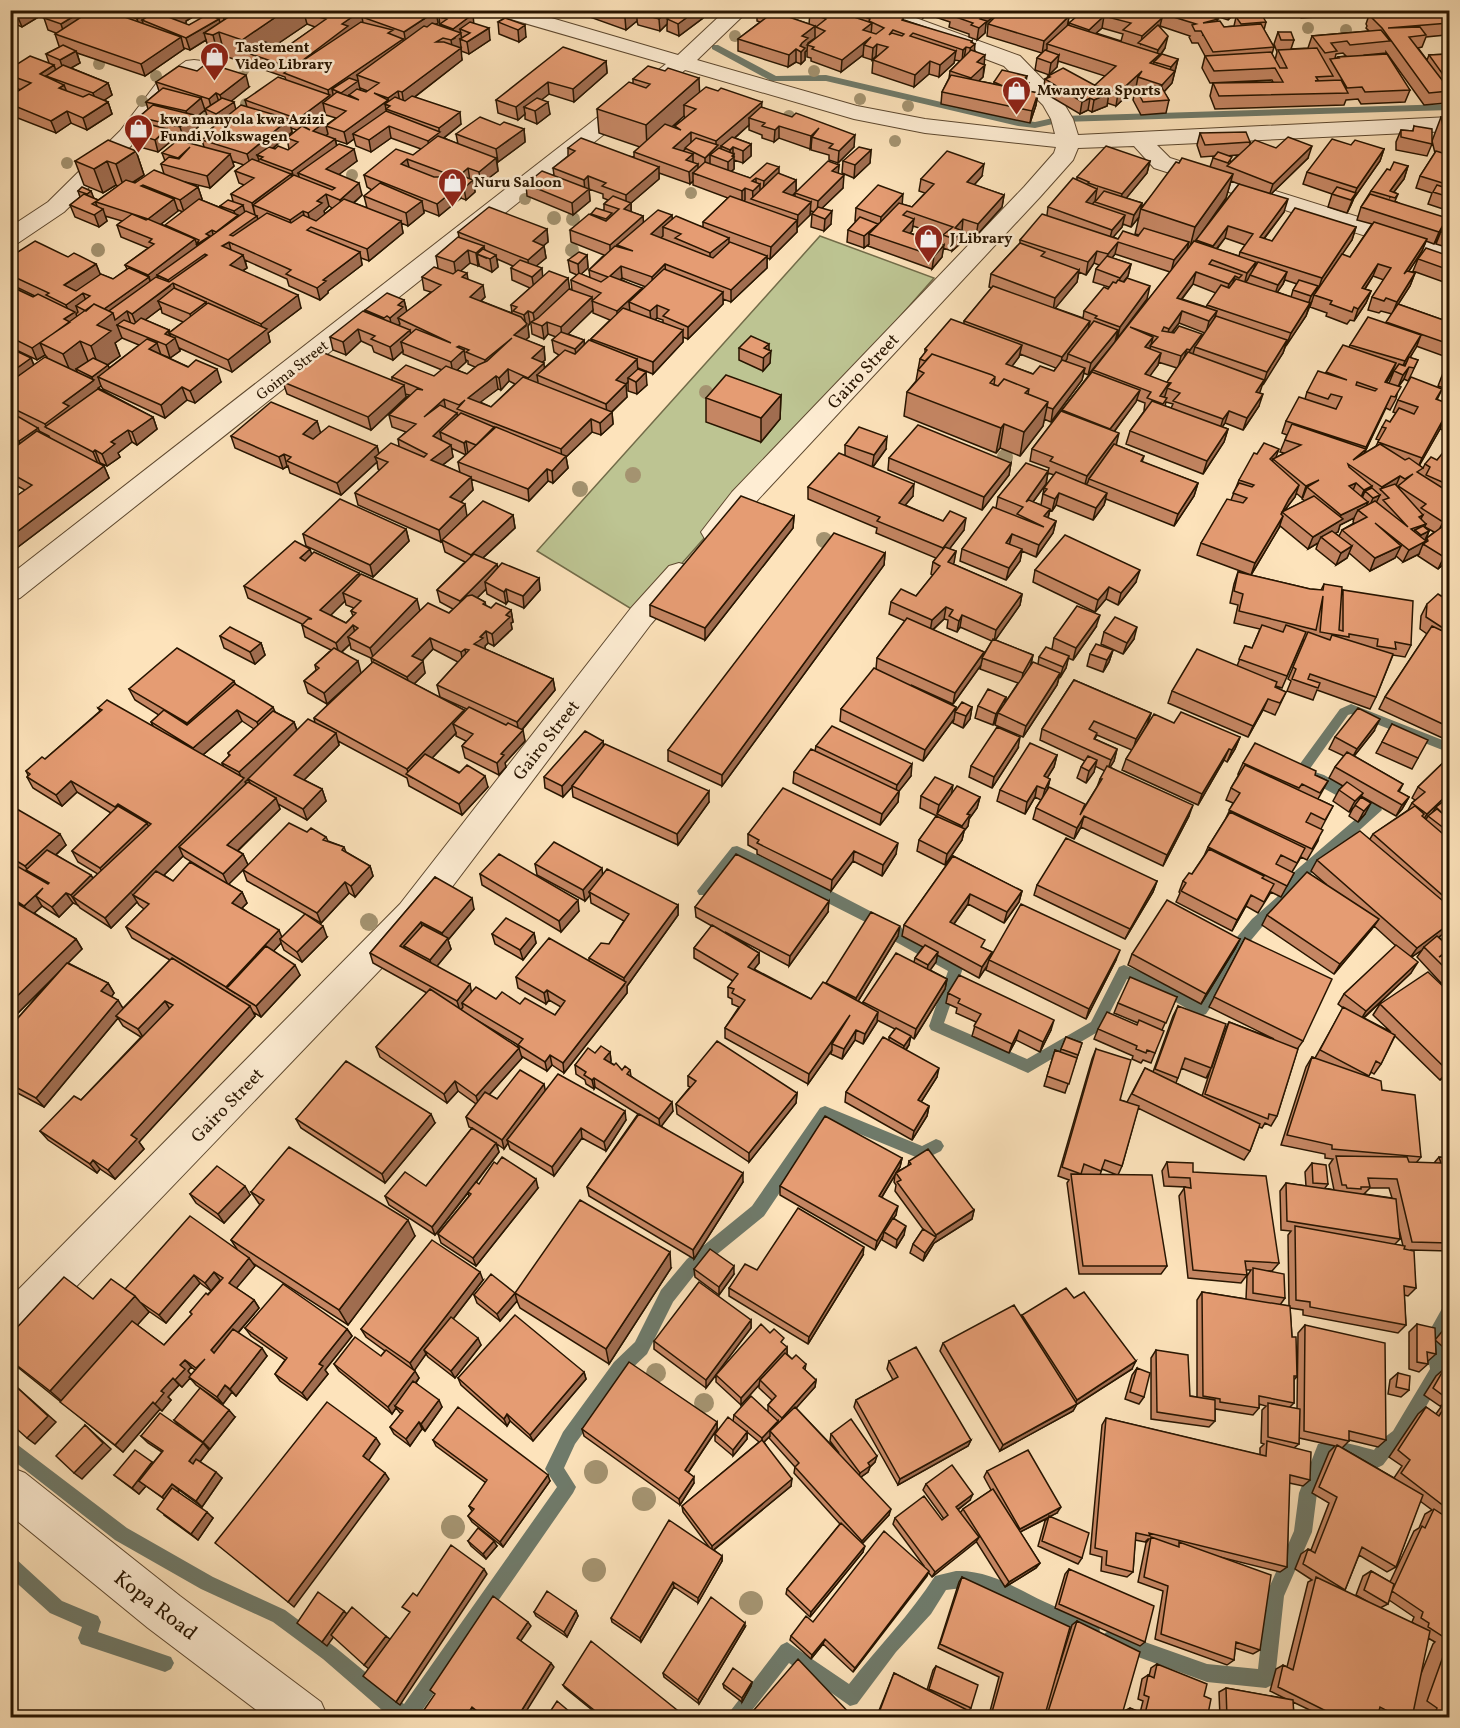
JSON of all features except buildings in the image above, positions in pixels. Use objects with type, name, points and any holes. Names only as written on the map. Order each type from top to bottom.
[{"type":"street","points":[[500,10],[854,112],[925,126],[1069,142],[1449,124]]},
{"type":"street","name":"Goima Street","points":[[10,591],[682,62],[739,10]]},
{"type":"street","points":[[874,10],[1012,61],[1052,102],[1062,119],[1069,142]]},
{"type":"street","points":[[10,238],[56,207],[128,136],[167,85],[194,66]]},
{"type":"street","points":[[1141,140],[1162,163],[1395,236],[1449,256]]},
{"type":"street","name":"Gairo Street","points":[[10,1327],[412,914],[641,616],[742,499],[1032,192],[1065,155],[1069,142]]},
{"type":"street","name":"Kopa Road","points":[[10,1488],[164,1612],[305,1718]]},
{"type":"green space","points":[[820,236],[934,278],[638,613],[537,551]]},
{"type":"waterway","points":[[715,47],[774,79],[826,78],[1035,125],[1062,119],[1450,107]]},
{"type":"waterway","points":[[704,891],[737,851],[896,931],[901,938],[956,968],[936,1026],[1028,1066],[1096,1026],[1124,971],[1164,988],[1201,1010],[1223,978],[1237,947],[1257,923],[1282,901],[1299,876],[1375,810],[1319,779],[1300,772],[1344,712],[1351,709],[1450,748]]},
{"type":"waterway","points":[[10,1447],[121,1534],[207,1583],[279,1616],[329,1653],[406,1718],[567,1487],[554,1469],[569,1438],[620,1368],[641,1348],[667,1296],[693,1264],[758,1211],[825,1113],[923,1153],[936,1146]]},
{"type":"waterway","points":[[1111,1639],[1207,1673],[1266,1679],[1275,1595],[1303,1532],[1308,1493],[1324,1450],[1344,1451],[1377,1459],[1387,1446],[1399,1437],[1439,1370],[1433,1339],[1450,1311]]},
{"type":"waterway","points":[[10,1565],[56,1607],[92,1622],[87,1638],[165,1663]]},
{"type":"waterway","points":[[734,1718],[787,1651],[834,1683],[850,1697],[890,1646],[925,1608],[941,1582],[969,1579],[990,1584],[1091,1630]]},
{"type":"place","name":"Tastement Video Library","points":[[214,82]]},
{"type":"place","name":"Mwanyeza Sports","points":[[1016,116]]},
{"type":"place","name":"kwa manyola kwa Azizi Fundi Volkswagen","points":[[139,154]]},
{"type":"place","name":"Nuru Saloon","points":[[453,208]]},
{"type":"place","name":"J Library","points":[[929,264]]}]
